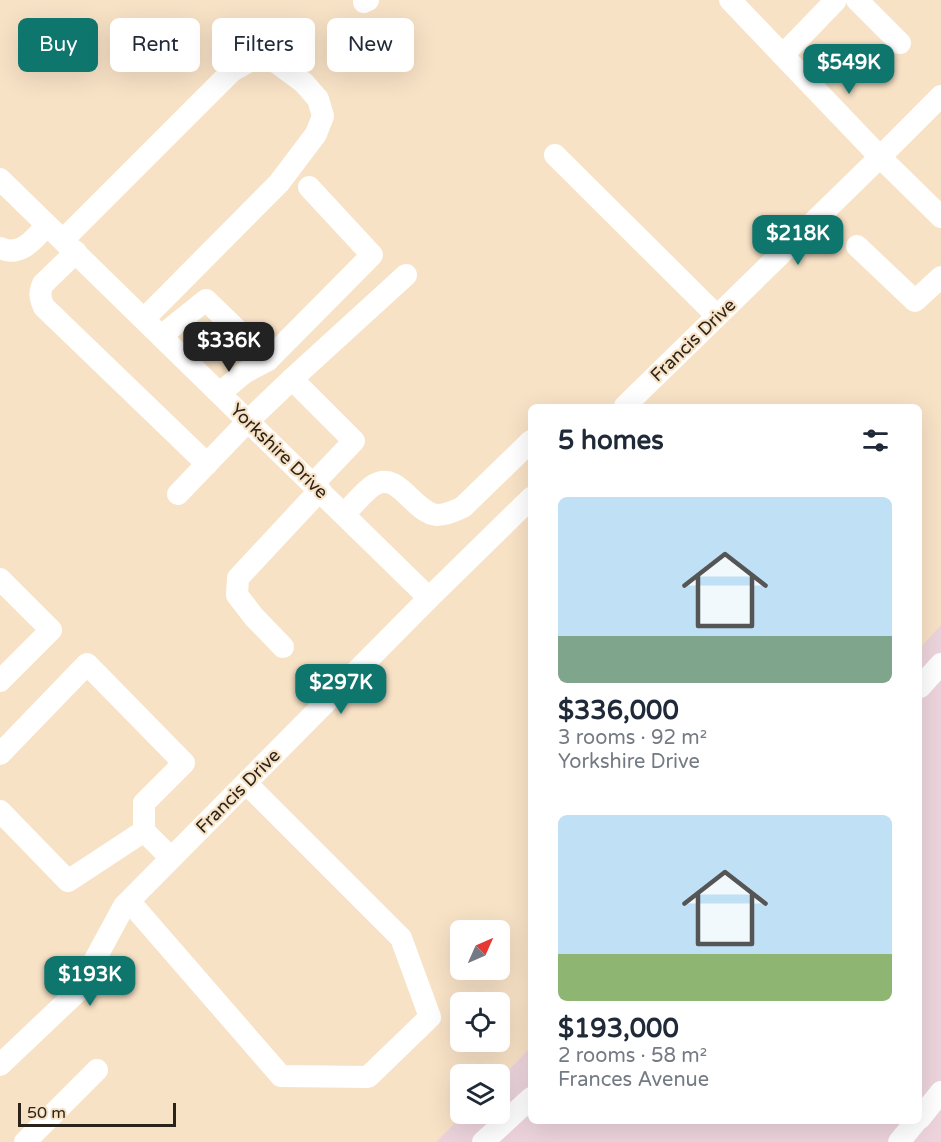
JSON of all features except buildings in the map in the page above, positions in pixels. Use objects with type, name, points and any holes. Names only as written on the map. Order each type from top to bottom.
[{"type":"street","points":[[730,0],[880,157],[941,217]]},
{"type":"street","points":[[783,55],[836,0]]},
{"type":"street","points":[[857,0],[900,43]]},
{"type":"street","points":[[144,319],[279,183],[316,134],[323,116],[318,99],[304,83],[273,60],[253,59],[232,71],[62,239],[40,291],[40,299],[45,307],[207,464]]},
{"type":"street","name":"Francis Drive","points":[[627,404],[941,96]]},
{"type":"street","points":[[555,154],[717,316]]},
{"type":"street","name":"Yorkshire Drive","points":[[0,179],[429,597]]},
{"type":"street","points":[[220,393],[244,373],[268,360],[372,255],[309,187]]},
{"type":"street","points":[[0,248],[15,251],[62,239]]},
{"type":"street","points":[[857,246],[915,301],[941,277]]},
{"type":"street","points":[[178,494],[248,421],[406,275]]},
{"type":"street","points":[[161,336],[206,300],[268,360]]},
{"type":"street","points":[[283,647],[237,595],[238,578],[354,441],[292,379]]},
{"type":"street","points":[[344,514],[373,485],[381,482],[390,482],[397,486],[423,511],[443,514],[454,511],[463,507],[528,450]]},
{"type":"street","name":"Francis Drive","points":[[0,1065],[78,991],[126,903],[429,597],[528,501]]},
{"type":"street","points":[[0,579],[51,630],[0,681]]},
{"type":"street","points":[[0,754],[87,664],[184,763],[144,803],[144,831],[171,858]]},
{"type":"street","points":[[922,685],[941,664]]},
{"type":"street","points":[[126,903],[281,1076],[368,1077],[430,1017],[401,938],[246,783]]},
{"type":"street","points":[[0,811],[68,881],[144,831]]},
{"type":"street","points":[[25,1142],[97,1070]]},
{"type":"street","points":[[922,1114],[941,1092]]},
{"type":"street","points":[[483,1142],[528,1101]]},
{"type":"street","points":[[899,1142],[914,1124]]},
{"type":"shaded area","points":[[941,625],[941,1142],[436,1142],[454,1124],[510,1124],[510,1069],[528,1050],[528,1124],[922,1124],[922,646]]}]
